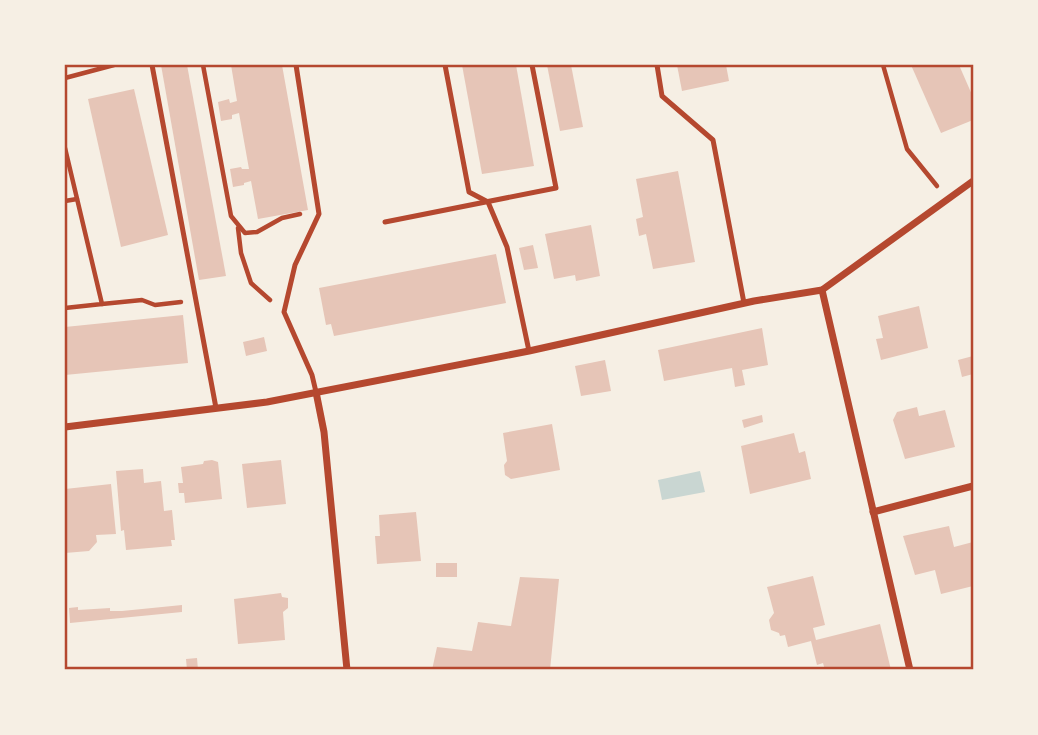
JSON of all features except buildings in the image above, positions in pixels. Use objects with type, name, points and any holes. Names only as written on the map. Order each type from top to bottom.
[{"type":"street","points":[[65,427],[316,392],[529,351],[744,303],[822,290],[949,201],[973,181]]},
{"type":"street","points":[[822,290],[910,670]]},
{"type":"street","points":[[316,392],[324,432],[347,670]]},
{"type":"street","points":[[873,512],[973,486]]},
{"type":"lane","points":[[152,65],[216,408]]},
{"type":"lane","points":[[296,65],[318,211],[295,265],[284,312],[312,375],[316,392]]},
{"type":"lane","points":[[445,65],[469,192],[488,202],[508,247],[529,351]]},
{"type":"lane","points":[[385,222],[556,188],[533,65]]},
{"type":"lane","points":[[657,65],[663,96],[713,140],[744,303]]},
{"type":"path","points":[[65,78],[114,65]]},
{"type":"path","points":[[203,65],[231,216],[238,227],[245,233],[257,232],[282,218],[318,211]]},
{"type":"path","points":[[883,65],[908,149],[949,201]]},
{"type":"path","points":[[65,148],[102,304]]},
{"type":"path","points":[[65,201],[77,199]]},
{"type":"path","points":[[238,227],[241,253],[251,283],[284,312]]},
{"type":"path","points":[[65,308],[142,300],[155,305],[196,300]]},
{"type":"shaded area","points":[[700,471],[705,492],[662,500],[658,480]]}]
